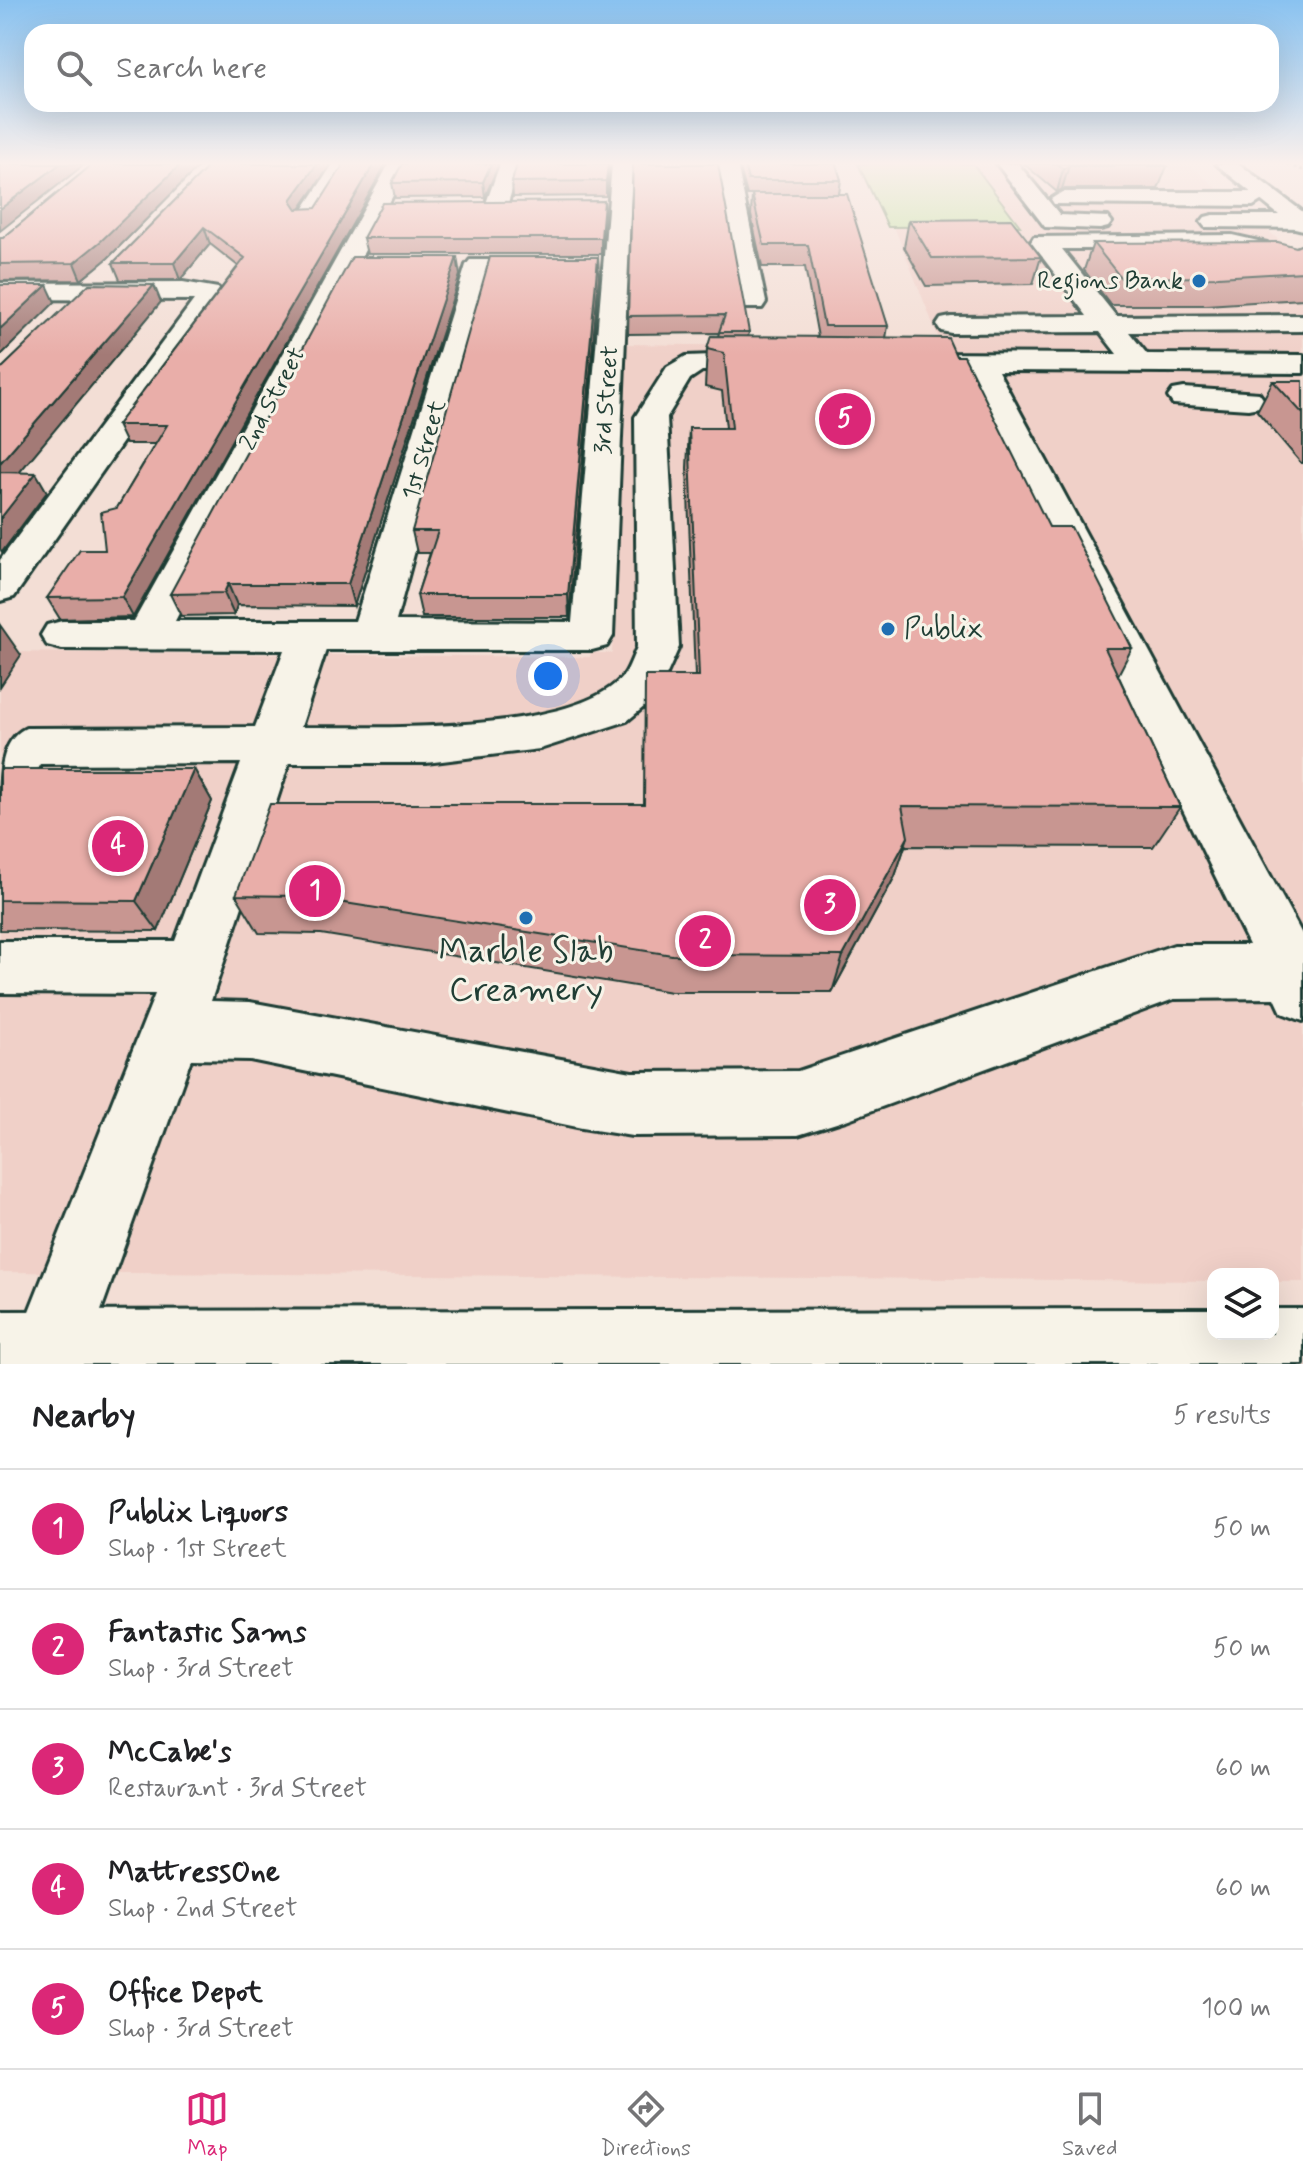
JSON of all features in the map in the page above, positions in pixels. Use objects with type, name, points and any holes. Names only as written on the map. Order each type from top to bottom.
[{"type":"street","name":"2nd Street","points":[[147,635],[380,228]]},
{"type":"street","name":"3rd Street","points":[[372,634],[592,636],[600,265],[607,228]]},
{"type":"street","points":[[739,228],[753,302]]},
{"type":"street","points":[[1139,363],[1043,242],[1232,242],[1258,248],[1292,265]]},
{"type":"street","points":[[1060,265],[1162,264]]},
{"type":"street","points":[[1192,264],[1292,265]]},
{"type":"street","points":[[64,313],[119,265]]},
{"type":"street","name":"1st Street","points":[[372,634],[479,265]]},
{"type":"street","points":[[0,291],[183,290],[209,294],[206,305],[0,588]]},
{"type":"street","points":[[951,325],[1303,323]]},
{"type":"street","points":[[0,789],[26,746],[426,745],[540,732],[611,709],[641,685],[658,647],[651,417],[678,373],[696,362],[805,362]]},
{"type":"street","points":[[868,362],[1303,364]]},
{"type":"street","points":[[978,362],[1297,982]]},
{"type":"street","points":[[1184,397],[1248,400]]},
{"type":"street","points":[[62,635],[372,634]]},
{"type":"street","points":[[310,635],[172,1030],[25,1354],[1303,1346]]},
{"type":"street","points":[[0,967],[194,968]]},
{"type":"street","points":[[172,1030],[250,1031],[582,1097],[632,1104],[798,1103],[846,1089],[1174,972],[1297,982]]},
{"type":"shaded area","points":[[894,228],[1264,228],[1303,260],[1303,1282],[1279,1282],[1279,1268],[1207,1268],[1207,1281],[0,1272],[0,652],[590,657],[591,653],[612,653],[625,344],[943,349]]},
{"type":"building","points":[[16,228],[115,228],[74,263],[0,264],[0,238]]},
{"type":"building","points":[[148,228],[203,228],[174,263],[113,263]]},
{"type":"building","points":[[205,228],[337,228],[122,597],[47,598],[80,550],[105,550],[101,512],[117,508],[167,425],[117,425],[245,258]]},
{"type":"building","points":[[369,228],[602,228],[601,238],[363,238]]},
{"type":"building","points":[[631,228],[730,228],[749,332],[719,332],[725,315],[628,316]]},
{"type":"building","points":[[760,228],[857,228],[888,326],[824,326],[808,245],[764,245]]},
{"type":"building","points":[[914,228],[1018,228],[1041,257],[932,258]]},
{"type":"building","points":[[1278,242],[1296,247],[1303,244],[1303,272],[1121,278],[1093,243]]},
{"type":"building","points":[[352,257],[457,257],[348,584],[228,584],[224,593],[170,594]]},
{"type":"building","points":[[490,257],[598,257],[568,595],[417,595],[438,531],[412,531]]},
{"type":"building","points":[[89,284],[154,285],[0,463],[0,368]]},
{"type":"building","points":[[0,285],[47,285],[0,329]]},
{"type":"building","points":[[711,336],[948,338],[956,356],[964,356],[1049,527],[1071,527],[1132,648],[1105,648],[1180,807],[902,806],[908,837],[843,956],[672,955],[301,896],[236,895],[270,804],[644,804],[645,676],[699,676],[689,428],[732,428],[724,353],[707,349]]},
{"type":"building","points":[[1273,381],[1303,381],[1303,414]]},
{"type":"building","points":[[0,472],[36,473],[0,519]]},
{"type":"building","points":[[0,769],[194,769],[136,901],[0,900]]},
{"type":"place","name":"Regions Bank","points":[[1199,281]]},
{"type":"place","name":"Office Depot","points":[[845,419]]},
{"type":"place","name":"Publix","points":[[888,629]]},
{"type":"place","name":"MattressOne","points":[[118,846]]},
{"type":"place","name":"Publix Liquors","points":[[315,891]]},
{"type":"place","name":"McCabe's","points":[[830,905]]},
{"type":"place","name":"Marble Slab Creamery","points":[[526,918]]},
{"type":"place","name":"Fantastic Sams","points":[[705,941]]}]
